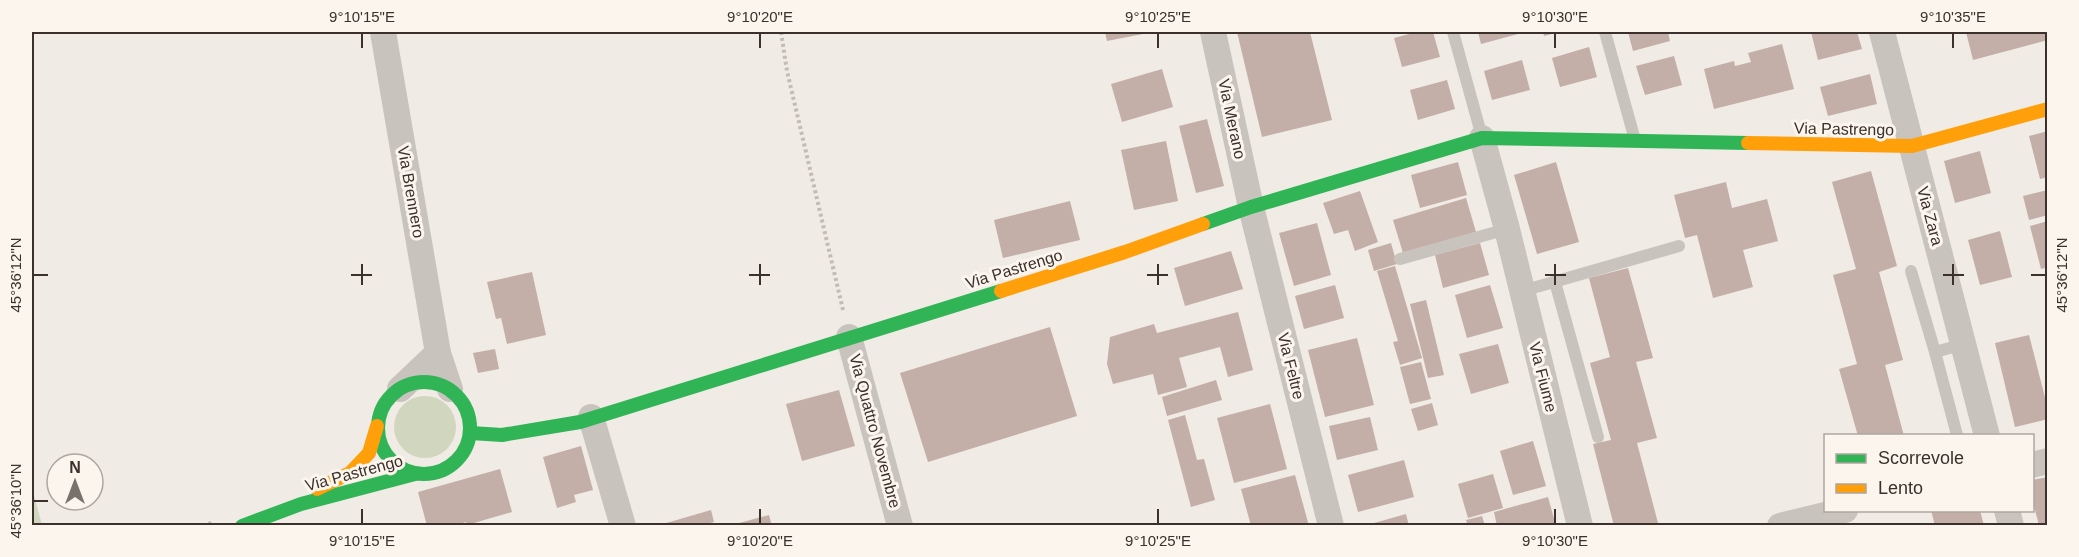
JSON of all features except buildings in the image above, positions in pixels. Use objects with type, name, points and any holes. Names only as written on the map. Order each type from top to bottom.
[{"type":"street","name":"Via Brennero","points":[[383,32],[438,353],[450,389]]},
{"type":"street","name":"Via Merano","points":[[1213,32],[1251,207]]},
{"type":"street","name":"Via Zara","points":[[1882,32],[1987,434]]},
{"type":"street","name":"Via Pastrengo","points":[[471,433],[502,435],[580,422],[1125,252],[1251,207],[1482,138],[1912,146],[2048,109]]},
{"type":"street","name":"Via Fiume","points":[[1482,138],[1507,229],[1580,525]]},
{"type":"street","name":"Via Feltre","points":[[1251,207],[1331,525]]},
{"type":"street","name":"Via Quattro Novembre","points":[[849,337],[900,525]]},
{"type":"street","points":[[438,353],[390,395],[381,409],[377,426],[379,442],[384,454],[400,468],[415,474],[427,475],[442,471],[455,463],[477,455]]},
{"type":"street","points":[[400,388],[415,382],[435,383],[450,389],[460,399],[468,414],[471,433],[465,450],[455,463]]},
{"type":"street","points":[[591,417],[623,525]]},
{"type":"street","name":"Via Pastrengo","points":[[301,504],[315,490],[350,473],[369,453],[377,426]]},
{"type":"street","name":"Via Pastrengo","points":[[500,447],[555,426]]},
{"type":"street","name":"Via Pastrengo","points":[[242,525],[301,504],[415,474]]},
{"type":"street","points":[[1780,525],[1836,512]]},
{"type":"lane","points":[[1453,32],[1482,138]]},
{"type":"lane","points":[[1605,32],[1635,141]]},
{"type":"lane","points":[[1400,259],[1507,229]]},
{"type":"lane","points":[[1522,291],[1679,246]]},
{"type":"lane","points":[[1911,271],[1957,434]]},
{"type":"lane","points":[[1555,282],[1598,438]]},
{"type":"lane","points":[[1935,352],[1964,344]]},
{"type":"path","points":[[781,32],[787,71],[849,337]]},
{"type":"green space","points":[[425,396],[447,405],[456,427],[447,449],[425,458],[403,449],[394,427],[403,405]]},
{"type":"green space","points":[[32,488],[42,525],[32,525]]},
{"type":"traffic: fast","points":[[1203,224],[1251,207],[1482,138],[1748,143]]},
{"type":"traffic: fast","points":[[471,433],[502,435],[580,422],[1001,291]]},
{"type":"traffic: fast","points":[[415,382],[433,382],[450,389],[463,402],[470,419],[470,428],[470,437],[463,454],[450,467],[433,474],[415,474],[398,467],[385,454],[378,437],[378,419],[385,402],[398,389],[415,382]]},
{"type":"traffic: fast","points":[[242,526],[301,504],[415,474]]},
{"type":"traffic: slow","points":[[1748,143],[1912,146],[2048,109]]},
{"type":"traffic: slow","points":[[1001,291],[1125,252],[1203,224]]},
{"type":"traffic: slow","points":[[317,489],[350,473],[369,453],[377,426]]}]
